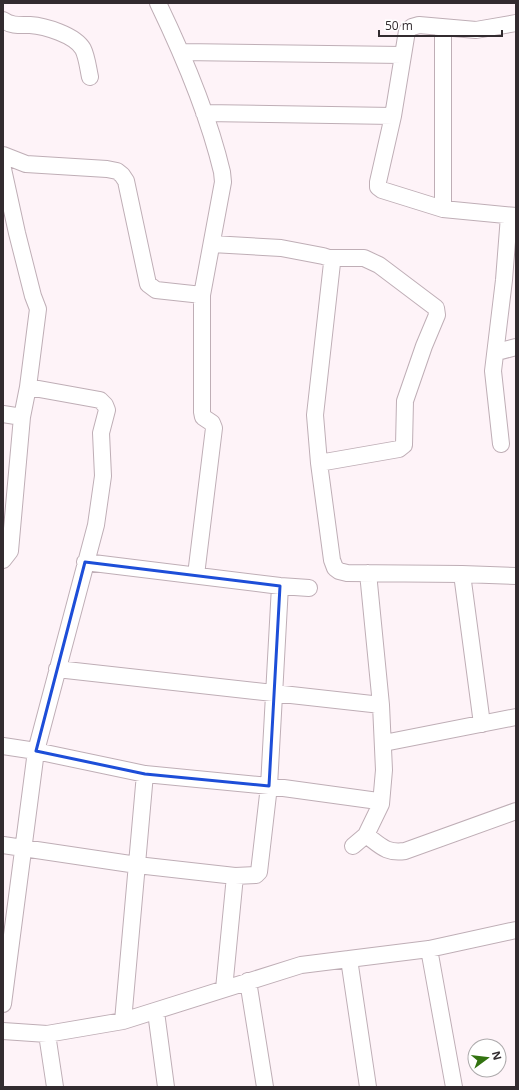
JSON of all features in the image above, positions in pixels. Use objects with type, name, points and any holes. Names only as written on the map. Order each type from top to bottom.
[{"type":"street","points":[[158,3],[182,52],[204,113],[222,172],[223,182],[202,295],[202,412],[203,417],[212,423],[214,428],[196,575]]},
{"type":"street","points":[[3,20],[11,25],[46,28],[62,33],[78,43],[83,49],[90,77]]},
{"type":"street","points":[[500,444],[493,371],[512,216],[443,209],[382,190],[378,187],[393,116],[407,31],[412,27],[419,25],[476,30],[516,23]]},
{"type":"street","points":[[443,28],[443,209]]},
{"type":"street","points":[[182,52],[402,54]]},
{"type":"street","points":[[204,113],[393,116]]},
{"type":"street","points":[[3,154],[26,164],[107,169],[116,171],[122,175],[130,194],[148,284],[156,290],[202,295]]},
{"type":"street","points":[[3,169],[10,233],[38,308],[28,387],[22,417],[10,551],[3,560]]},
{"type":"street","points":[[212,244],[281,248],[329,258],[364,258],[379,265],[436,308],[437,314],[405,401],[404,445],[399,449],[319,463]]},
{"type":"street","points":[[329,258],[332,263],[315,415],[319,463],[330,551],[335,568],[339,572],[347,573],[516,576]]},
{"type":"street","points":[[496,352],[516,347]]},
{"type":"street","points":[[3,1004],[36,751],[96,525],[103,476],[101,433],[107,410],[105,405],[100,400],[28,387]]},
{"type":"street","points":[[3,414],[22,417]]},
{"type":"street","points":[[85,562],[280,586],[309,588]]},
{"type":"street","points":[[353,846],[366,835],[381,804],[384,770],[384,743],[381,705],[368,573]]},
{"type":"street","points":[[462,574],[482,724]]},
{"type":"street","points":[[3,845],[137,866],[235,876],[256,875],[259,872],[269,786],[280,586]]},
{"type":"street","points":[[57,668],[274,694],[381,705]]},
{"type":"street","points":[[384,743],[516,717]]},
{"type":"street","points":[[3,746],[36,751],[145,774],[269,786],[378,801]]},
{"type":"street","points":[[123,1020],[145,774]]},
{"type":"street","points":[[366,835],[387,850],[394,853],[405,851],[516,811]]},
{"type":"street","points":[[224,989],[235,876]]},
{"type":"street","points":[[3,1031],[47,1034],[123,1020],[156,1012],[301,965],[429,949],[516,930]]},
{"type":"street","points":[[429,949],[454,1087]]},
{"type":"street","points":[[349,959],[368,1087]]},
{"type":"street","points":[[248,981],[265,1087]]},
{"type":"street","points":[[156,1012],[166,1087]]},
{"type":"street","points":[[47,1034],[55,1087]]},
{"type":"highlighted area","points":[[85,562],[280,586],[269,786],[145,774],[36,751]]}]
